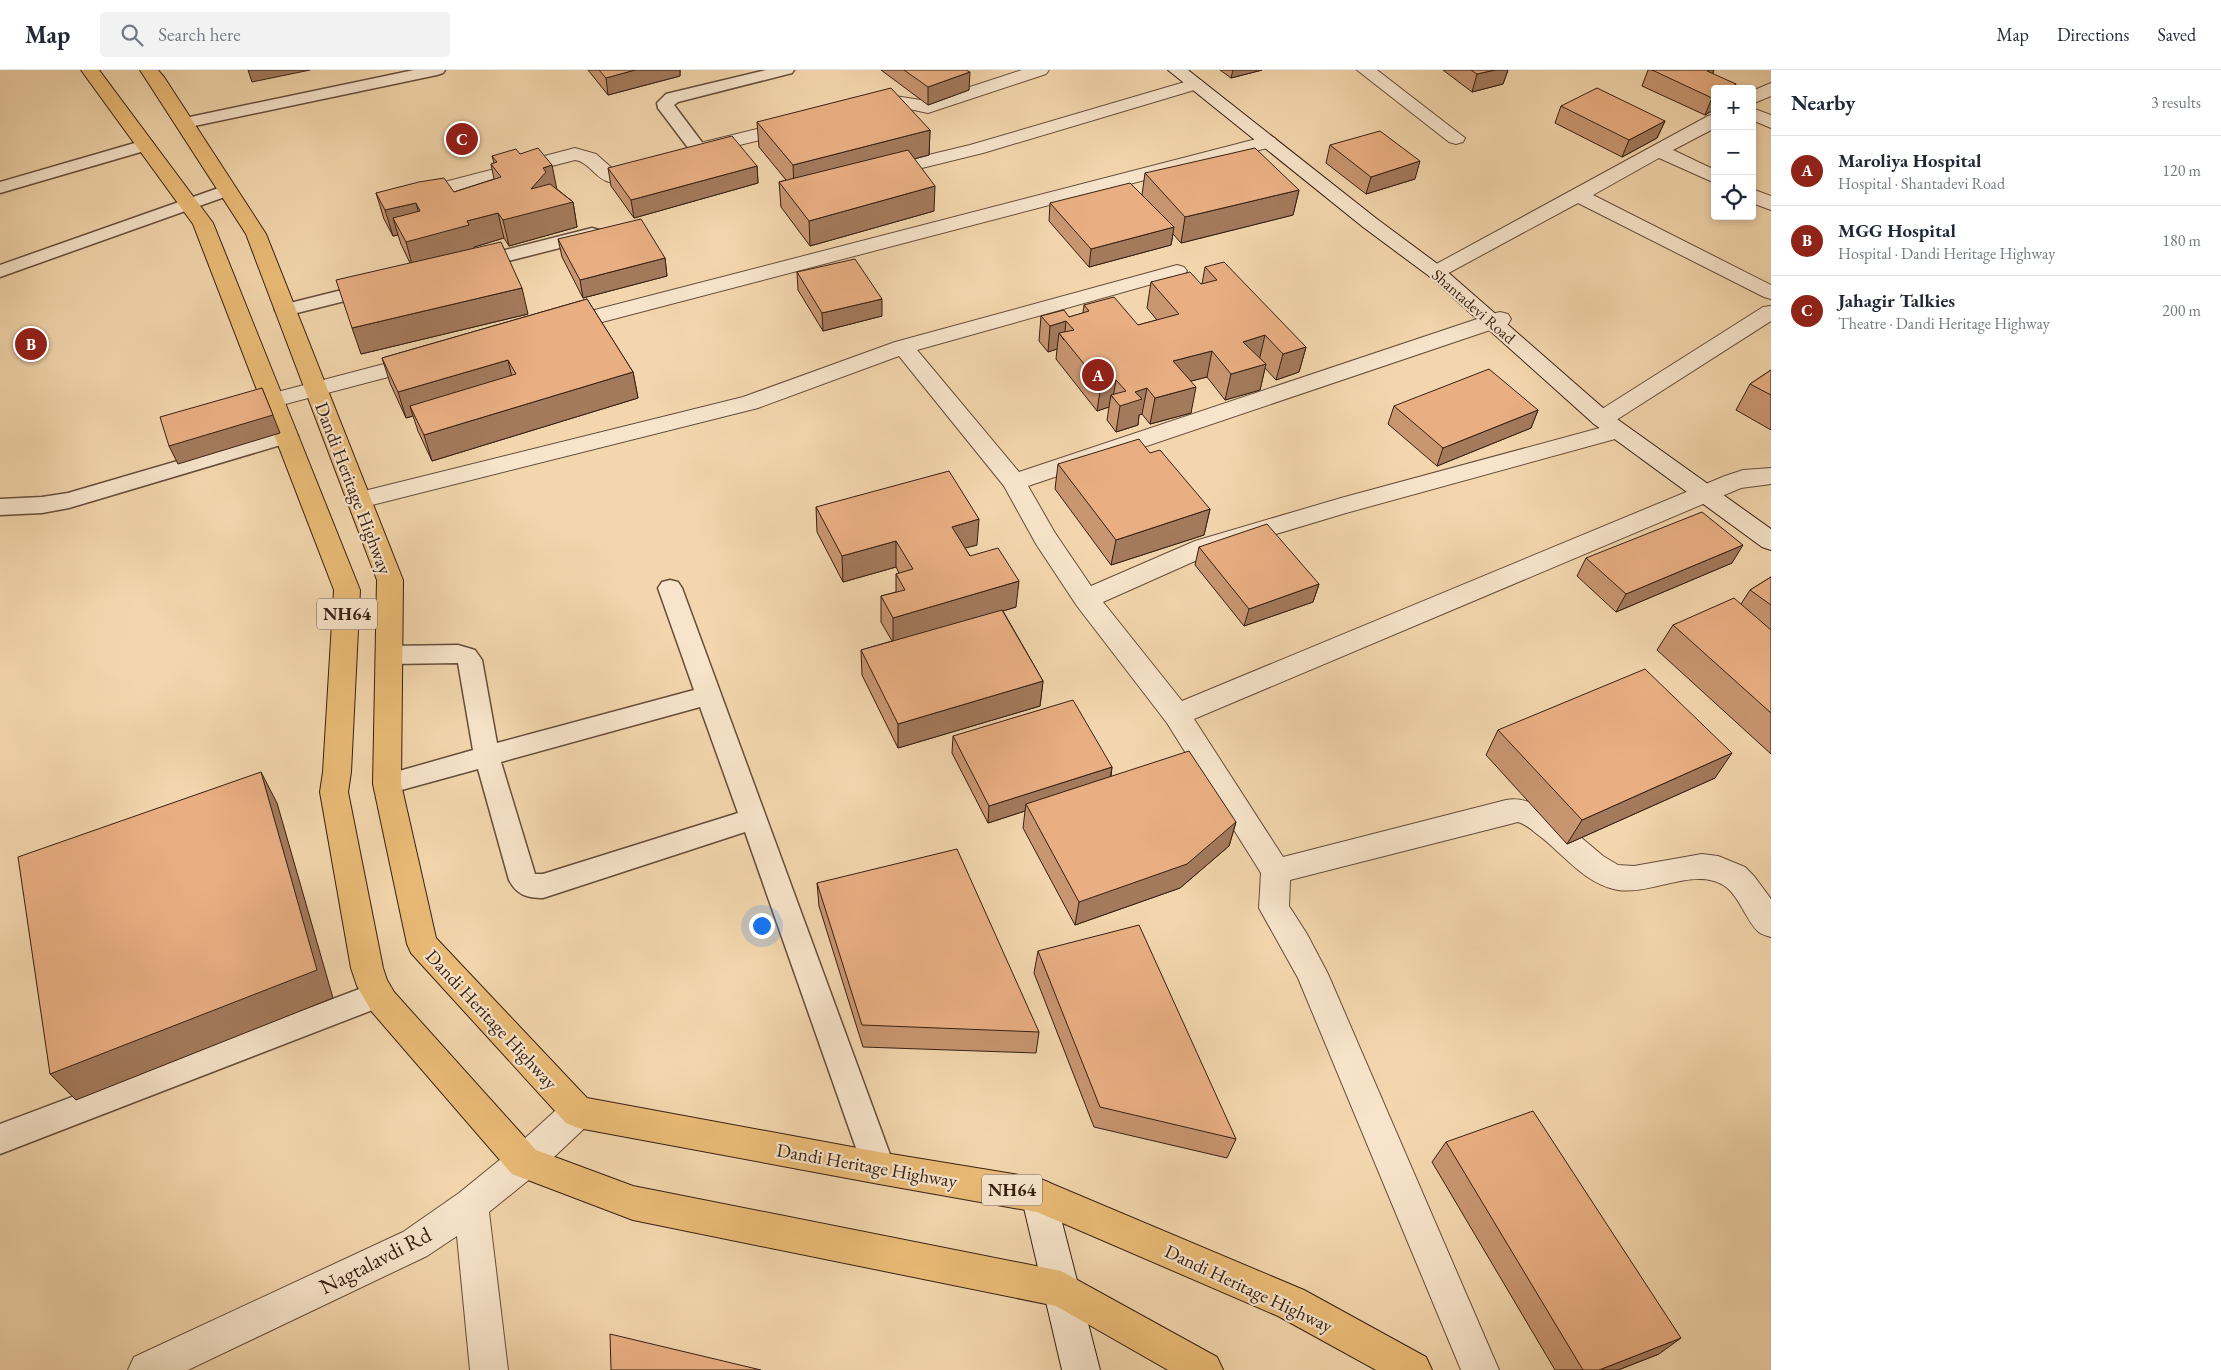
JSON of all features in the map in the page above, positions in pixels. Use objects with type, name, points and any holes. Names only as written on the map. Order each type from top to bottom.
[{"type":"highway","name":"NH64","points":[[90,70],[189,202],[208,234],[347,590],[334,792],[367,968],[378,995],[524,1162],[634,1203],[1061,1289],[1204,1370]]},
{"type":"highway","name":"Dandi Heritage Highway","points":[[149,70],[158,80],[256,234],[390,580],[387,784],[422,944],[578,1112],[879,1168],[1038,1195],[1292,1303],[1413,1370]]},
{"type":"highway","points":[[347,590],[390,580]]},
{"type":"street","points":[[850,112],[895,102],[928,107],[1040,70]]},
{"type":"street","name":"Shantadevi Road","points":[[1177,70],[1496,320],[1610,425],[1771,541]]},
{"type":"street","points":[[1366,70],[1456,138]]},
{"type":"street","points":[[863,177],[976,149],[1195,84]]},
{"type":"street","points":[[1756,96],[1771,88]]},
{"type":"street","points":[[1756,115],[1771,122]]},
{"type":"street","points":[[436,190],[575,154],[582,154],[587,157],[609,176],[619,175],[680,155],[812,121]]},
{"type":"street","points":[[1436,272],[1711,122]]},
{"type":"street","points":[[537,332],[1268,142]]},
{"type":"street","points":[[1659,151],[1711,175]]},
{"type":"street","points":[[1578,195],[1771,293]]},
{"type":"street","points":[[1756,197],[1771,204]]},
{"type":"street","points":[[360,500],[750,402],[903,347],[1177,271]]},
{"type":"street","points":[[1086,598],[1204,547],[1610,425],[1771,312]]},
{"type":"street","points":[[1014,482],[1496,320]]},
{"type":"street","points":[[903,347],[1014,482],[1044,538],[1086,598],[1177,715],[1276,871],[1274,908],[1296,943],[1312,974],[1480,1370]]},
{"type":"street","points":[[274,400],[441,357]]},
{"type":"street","points":[[1177,715],[1743,478],[1771,476]]},
{"type":"street","points":[[1276,871],[1506,812],[1522,811],[1539,819],[1600,870],[1617,878],[1635,879],[1707,865],[1722,869],[1736,877],[1771,924]]},
{"type":"street","name":"Nagtalavdi Rd","points":[[147,1370],[415,1244],[472,1205],[524,1162],[578,1112]]},
{"type":"street","points":[[1038,1195],[1081,1370]]},
{"type":"street","points":[[472,1205],[489,1370]]},
{"type":"lane","points":[[185,123],[437,70]]},
{"type":"lane","points":[[680,155],[665,103],[672,98],[786,70]]},
{"type":"lane","points":[[0,188],[146,145]]},
{"type":"lane","points":[[0,270],[227,190]]},
{"type":"lane","points":[[458,267],[612,229]]},
{"type":"lane","points":[[286,310],[391,284]]},
{"type":"lane","points":[[0,507],[42,505],[69,500],[287,436]]},
{"type":"lane","points":[[670,588],[879,1168]]},
{"type":"lane","points":[[389,655],[458,654],[466,656],[470,660],[487,757],[523,880],[530,886],[543,886],[753,819]]},
{"type":"lane","points":[[387,784],[708,694]]},
{"type":"lane","points":[[0,1138],[378,995]]},
{"type":"building","points":[[599,70],[635,70],[606,78]]},
{"type":"building","points":[[904,70],[966,70],[970,72],[928,87]]},
{"type":"building","points":[[1471,70],[1495,70],[1477,74]]},
{"type":"building","points":[[1652,70],[1709,70],[1707,71],[1736,84],[1711,85],[1711,98]]},
{"type":"building","points":[[891,88],[930,130],[793,165],[757,122]]},
{"type":"building","points":[[1597,88],[1665,121],[1629,140],[1561,106]]},
{"type":"building","points":[[1380,131],[1420,161],[1371,177],[1330,145]]},
{"type":"building","points":[[732,136],[757,166],[631,200],[608,168]]},
{"type":"building","points":[[538,148],[552,165],[543,168],[546,172],[531,189],[550,184],[573,202],[503,220],[498,213],[467,221],[469,225],[406,242],[393,218],[420,211],[416,203],[385,210],[376,193],[444,178],[454,192],[501,177],[491,164],[497,162],[492,156],[516,149],[520,154]]},
{"type":"building","points":[[1255,148],[1299,190],[1185,217],[1145,173]]},
{"type":"building","points":[[908,150],[935,186],[809,221],[779,182]]},
{"type":"building","points":[[1130,183],[1174,227],[1091,249],[1050,203]]},
{"type":"building","points":[[641,219],[665,258],[580,280],[558,239]]},
{"type":"building","points":[[501,242],[522,288],[352,328],[336,280]]},
{"type":"building","points":[[855,259],[882,299],[822,313],[797,272]]},
{"type":"building","points":[[1224,262],[1306,347],[1283,354],[1265,335],[1243,342],[1266,364],[1231,374],[1212,351],[1173,361],[1196,387],[1155,398],[1147,388],[1135,392],[1142,399],[1120,406],[1111,395],[1126,391],[1116,380],[1101,385],[1059,333],[1074,330],[1066,321],[1050,326],[1041,316],[1064,310],[1069,317],[1089,311],[1084,305],[1114,297],[1138,325],[1179,314],[1151,282],[1190,272],[1201,284],[1217,280],[1205,267]]},
{"type":"building","points":[[587,299],[633,372],[424,435],[410,406],[516,374],[508,360],[398,392],[382,358]]},
{"type":"building","points":[[1489,369],[1538,410],[1443,448],[1394,406]]},
{"type":"building","points":[[1771,370],[1771,395],[1750,384]]},
{"type":"building","points":[[262,388],[273,415],[169,446],[160,417]]},
{"type":"building","points":[[1139,439],[1150,453],[1160,450],[1210,509],[1116,540],[1058,464]]},
{"type":"building","points":[[949,471],[979,519],[952,527],[970,556],[998,548],[1019,581],[893,618],[881,596],[905,590],[896,574],[913,569],[896,541],[842,556],[816,507]]},
{"type":"building","points":[[1702,512],[1743,545],[1626,594],[1586,558]]},
{"type":"building","points":[[1267,524],[1319,584],[1249,609],[1199,547]]},
{"type":"building","points":[[1771,577],[1771,605],[1750,590]]},
{"type":"building","points":[[1734,598],[1771,630],[1771,713],[1673,625]]},
{"type":"building","points":[[1002,610],[1043,681],[898,724],[861,650]]},
{"type":"building","points":[[1645,669],[1732,753],[1582,820],[1498,730]]},
{"type":"building","points":[[1073,700],[1112,767],[989,806],[953,736]]},
{"type":"building","points":[[1189,751],[1236,822],[1187,864],[1079,902],[1026,804]]},
{"type":"building","points":[[261,772],[317,970],[50,1074],[18,857]]},
{"type":"building","points":[[957,849],[1039,1032],[862,1025],[817,883]]},
{"type":"building","points":[[1139,925],[1236,1139],[1100,1107],[1038,951]]},
{"type":"building","points":[[1533,1111],[1681,1338],[1599,1370],[1583,1370],[1446,1142]]},
{"type":"building","points":[[610,1334],[761,1370],[611,1370]]},
{"type":"place","name":"Jahagir Talkies","points":[[462,139]]},
{"type":"place","name":"MGG Hospital","points":[[31,344]]},
{"type":"place","name":"Maroliya Hospital","points":[[1098,375]]}]
